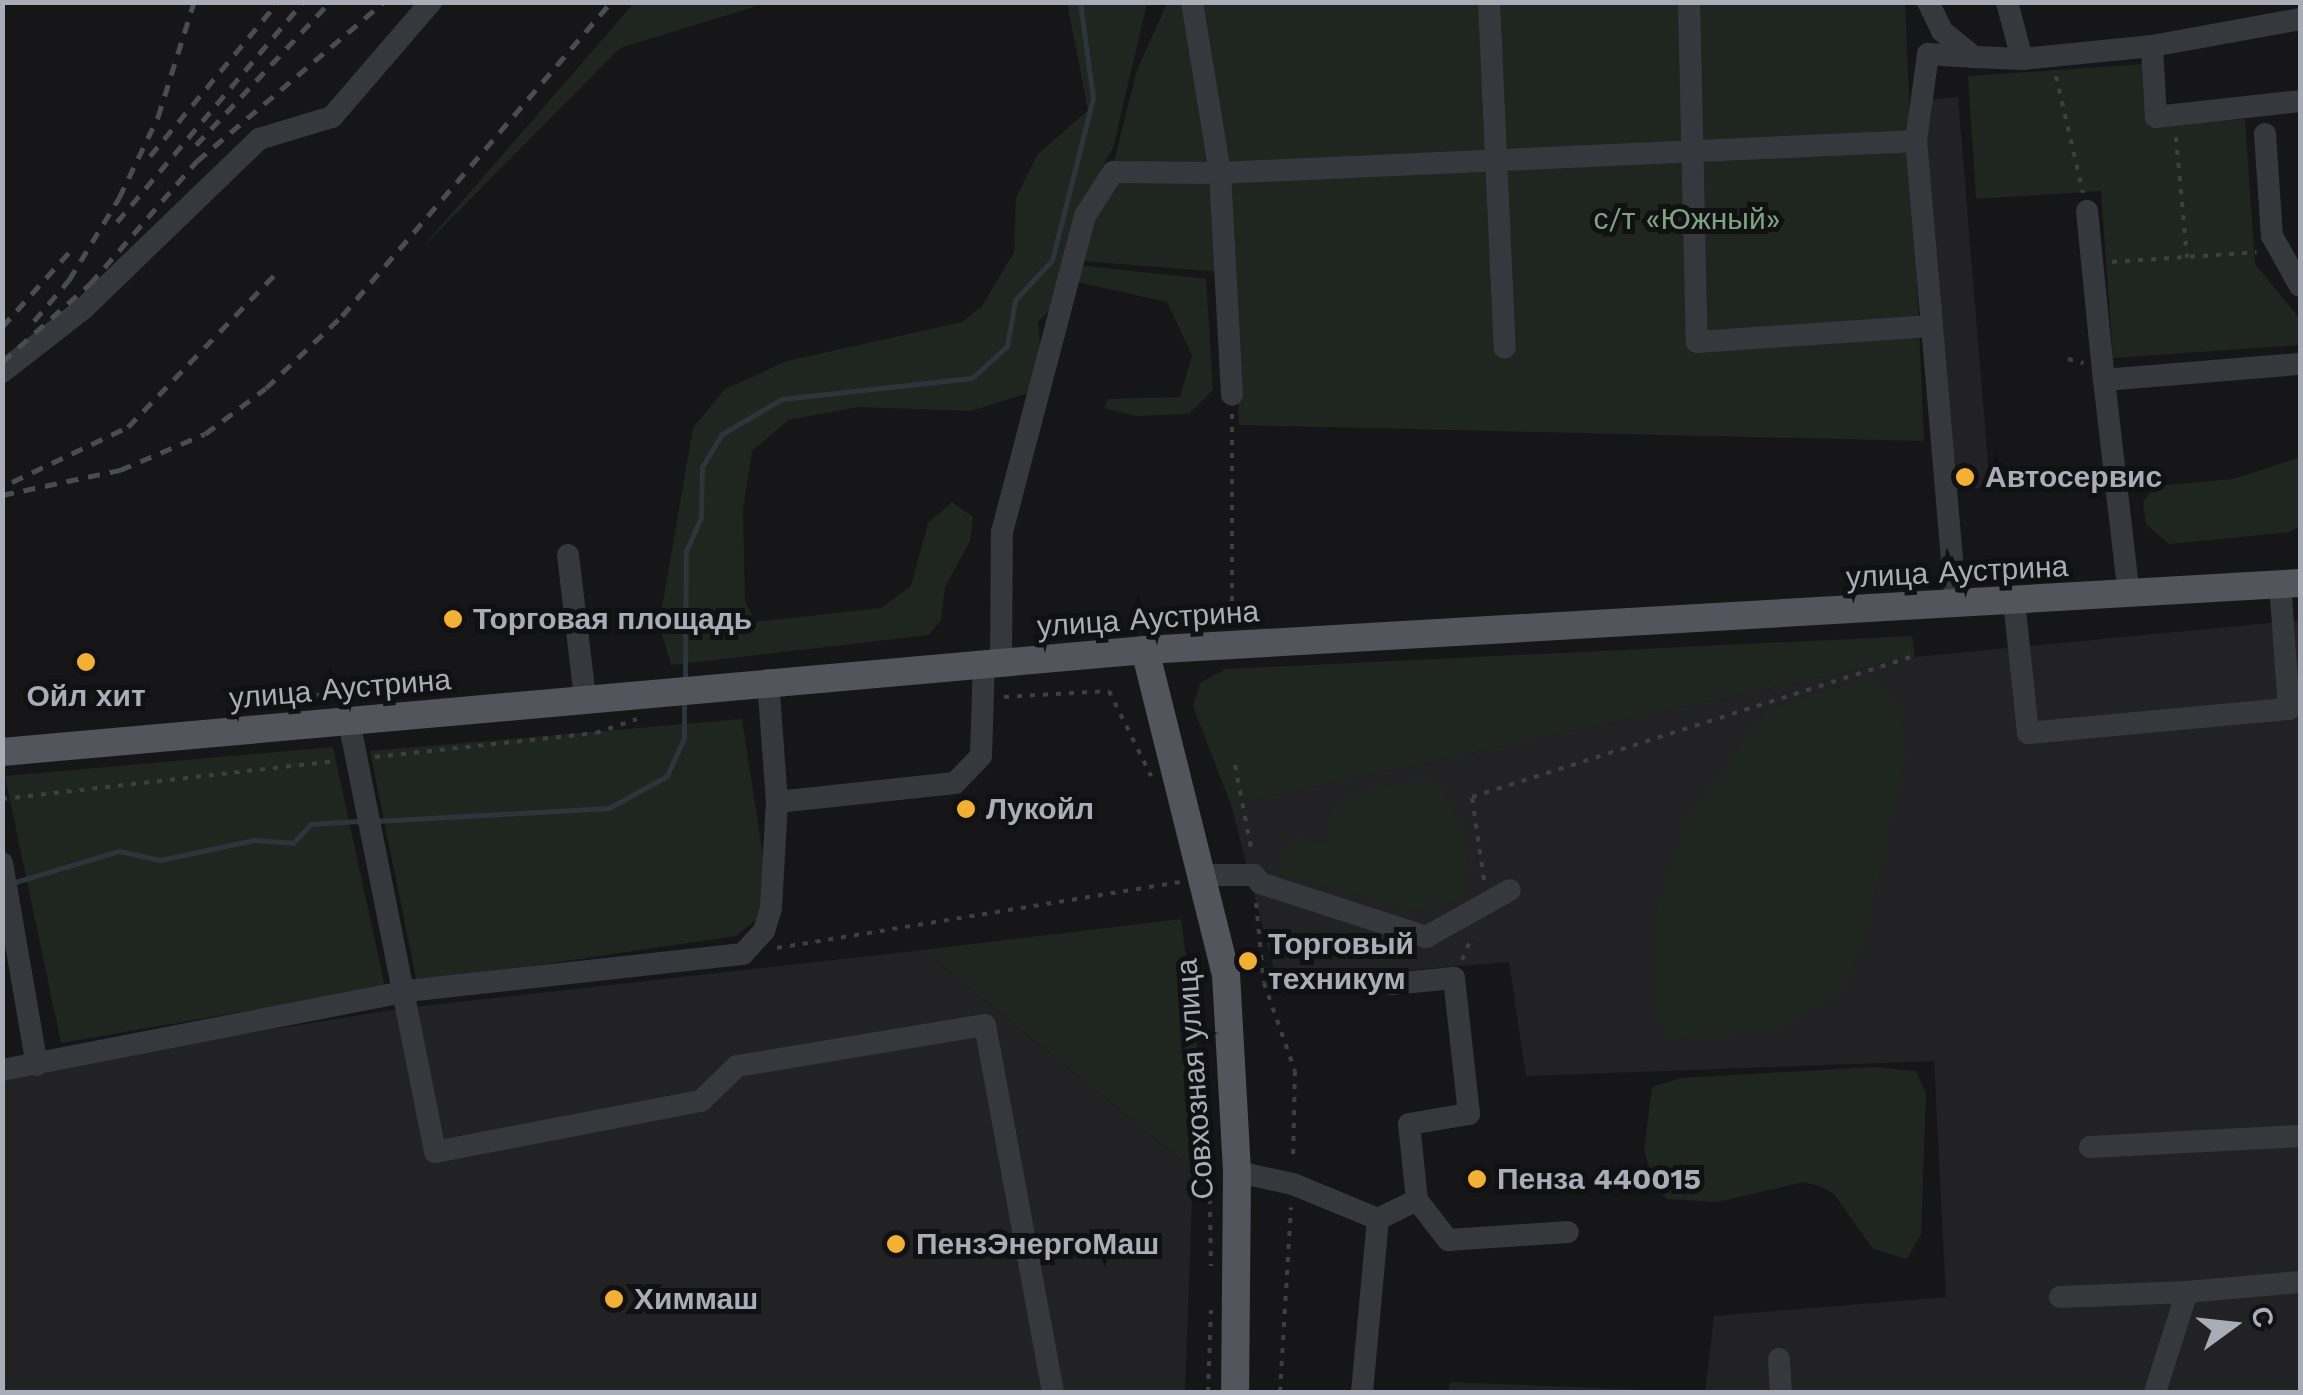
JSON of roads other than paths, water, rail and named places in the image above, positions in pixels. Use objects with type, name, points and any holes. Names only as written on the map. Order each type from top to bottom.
[{"type":"main road","name":"улица Аустрина","points":[[2,752],[768,680],[990,670],[1145,650],[2129,596],[2290,583]]},
{"type":"main road","name":"Совхозная улица","points":[[1145,650],[1196,886],[1226,974],[1236,1172],[1235,1392]]},
{"type":"street","points":[[2,372],[83,309],[258,139],[332,117],[430,2]]},
{"type":"street","points":[[1192,2],[1220,173],[1232,394]]},
{"type":"street","points":[[1489,2],[1505,348]]},
{"type":"street","points":[[1690,2],[1696,342],[1931,326]]},
{"type":"street","points":[[1928,2],[1942,31],[1974,57]]},
{"type":"street","points":[[2007,2],[2022,59]]},
{"type":"street","points":[[1956,606],[1916,141],[1928,54],[2022,59],[2300,27]]},
{"type":"street","points":[[2152,46],[2156,118],[2300,101]]},
{"type":"street","points":[[2265,134],[2272,236],[2300,286]]},
{"type":"street","points":[[777,802],[955,783],[980,756],[1002,532],[1085,216],[1113,172],[1220,173],[1916,141]]},
{"type":"street","points":[[2087,212],[2129,596]]},
{"type":"street","points":[[2104,380],[2300,364]]},
{"type":"street","points":[[568,555],[584,698]]},
{"type":"street","points":[[2014,602],[2028,733],[2289,709],[2290,583]]},
{"type":"street","points":[[2,1070],[407,991],[743,954],[764,931],[771,908],[777,802],[768,680]]},
{"type":"street","points":[[349,721],[361,799],[407,991],[434,1152],[701,1102],[737,1066],[985,1026],[1053,1392]]},
{"type":"street","points":[[2,863],[16,924],[37,1065]]},
{"type":"street","points":[[1196,886],[1254,875],[1260,884],[1426,937],[1510,890]]},
{"type":"street","points":[[1390,984],[1454,978],[1469,1114],[1410,1124],[1416,1200],[1448,1240],[1568,1232]]},
{"type":"street","points":[[2090,1147],[2300,1136]]},
{"type":"street","points":[[1236,1172],[1292,1184],[1378,1219],[1416,1200]]},
{"type":"street","points":[[1362,1392],[1378,1219]]},
{"type":"street","points":[[2060,1297],[2300,1282]]},
{"type":"street","points":[[2155,1392],[2187,1292]]},
{"type":"street","points":[[1779,1359],[1780,1392]]},
{"type":"waterway","points":[[685,679],[686,551],[701,517],[702,467],[722,434],[782,399],[972,378],[1007,346],[1015,300],[1052,260],[1093,98],[1080,2]]},
{"type":"waterway","points":[[376,821],[609,808],[667,776],[684,738],[684,700]]},
{"type":"waterway","points":[[12,883],[119,851],[160,860],[254,840],[293,843],[311,824],[360,821]]},
{"type":"railway","points":[[34,321],[69,280],[119,198],[158,117],[194,2]]},
{"type":"railway","points":[[150,156],[278,2]]},
{"type":"railway","points":[[117,222],[303,2]]},
{"type":"railway","points":[[196,145],[330,2]]},
{"type":"railway","points":[[2,362],[90,284],[197,161],[384,2]]},
{"type":"railway","points":[[2,495],[120,470],[205,434],[266,388],[342,316],[611,2]]},
{"type":"railway","points":[[2,327],[72,249]]},
{"type":"railway","points":[[12,482],[128,427],[280,269]]},
{"type":"place","name":"Автосервис","points":[[1965,477]]},
{"type":"place","name":"Торговая площадь","points":[[453,619]]},
{"type":"place","name":"Ойл хит","points":[[86,662]]},
{"type":"place","name":"Лукойл","points":[[966,809]]},
{"type":"place","name":"Торговый техникум","points":[[1248,961]]},
{"type":"place","name":"Пенза 440015","points":[[1477,1179]]},
{"type":"place","name":"ПензЭнергоМаш","points":[[896,1244]]},
{"type":"place","name":"Химмаш","points":[[614,1299]]},
{"type":"park label","name":"с/т «Южный»","points":[[1687,219]]}]
